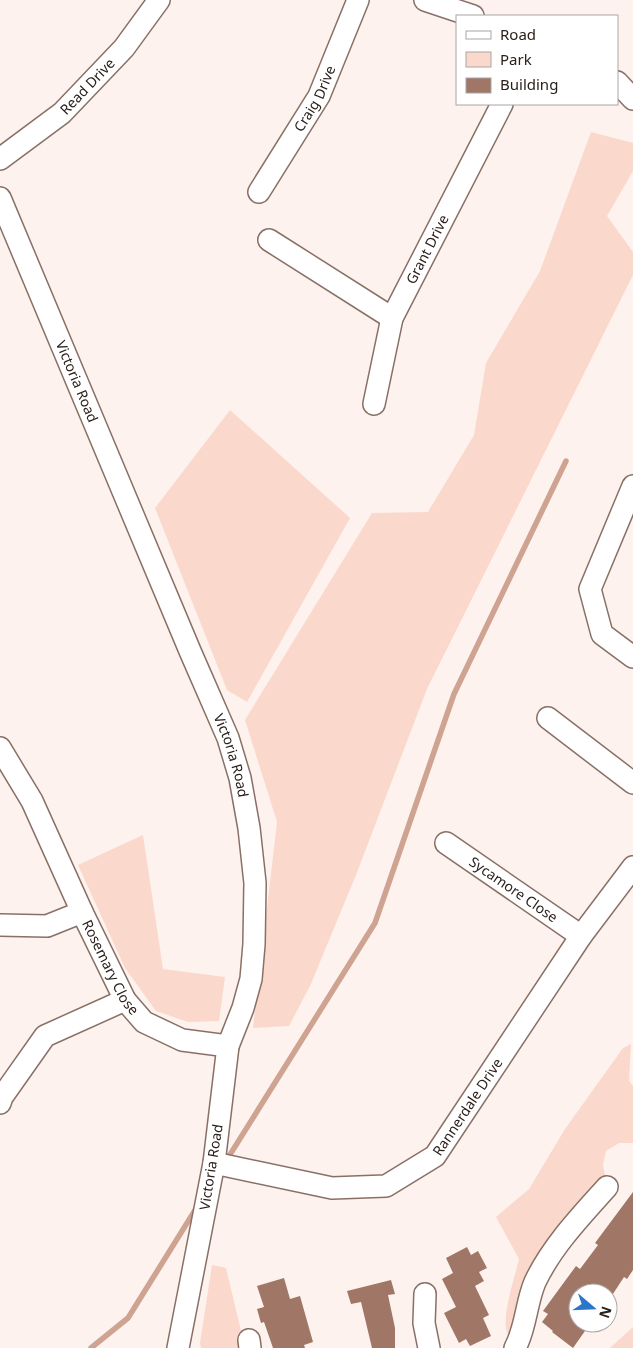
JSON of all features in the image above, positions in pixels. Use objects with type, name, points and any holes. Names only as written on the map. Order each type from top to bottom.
[{"type":"street","name":"Read Drive","points":[[0,159],[62,113],[124,48],[160,0]]},
{"type":"street","name":"Craig Drive","points":[[258,192],[319,96],[358,0]]},
{"type":"street","points":[[425,0],[470,15]]},
{"type":"street","points":[[618,83],[633,98]]},
{"type":"street","name":"Grant Drive","points":[[374,404],[392,318],[501,105]]},
{"type":"street","name":"Victoria Road","points":[[0,198],[228,738],[240,778],[249,828],[255,883],[254,944],[251,979],[244,1008],[228,1046],[214,1163],[178,1348]]},
{"type":"street","points":[[269,240],[392,318]]},
{"type":"street","points":[[633,486],[590,589],[602,634],[633,657]]},
{"type":"street","points":[[548,718],[633,783]]},
{"type":"street","name":"Rosemary Close","points":[[0,748],[32,801],[82,912],[125,1000],[144,1022],[182,1040],[228,1046]]},
{"type":"street","name":"Sycamore Close","points":[[446,842],[581,936]]},
{"type":"street","name":"Rannerdale Drive","points":[[214,1163],[332,1188],[386,1186],[434,1156],[581,936],[633,867]]},
{"type":"street","name":"Rosemary Close","points":[[0,925],[47,926],[82,912]]},
{"type":"street","points":[[0,1103],[2,1097],[46,1036],[125,1000]]},
{"type":"street","points":[[514,1348],[524,1323],[528,1300],[536,1281],[570,1230],[607,1187]]},
{"type":"street","points":[[425,1294],[424,1322],[428,1348]]},
{"type":"green space","points":[[591,132],[633,143],[633,171],[607,216],[633,252],[633,275],[427,689],[356,875],[310,986],[289,1026],[253,1028],[277,822],[245,720],[372,513],[428,512],[474,435],[486,363],[540,271]]},
{"type":"green space","points":[[230,410],[350,518],[247,702],[227,690],[155,508]]},
{"type":"green space","points":[[143,835],[163,969],[225,977],[219,1021],[188,1022],[156,1011],[125,968],[78,865]]},
{"type":"green space","points":[[631,1044],[629,1081],[633,1086],[633,1143],[619,1143],[606,1151],[603,1165],[605,1176],[517,1327],[512,1325],[508,1335],[506,1328],[507,1309],[519,1259],[496,1217],[529,1189],[565,1129],[623,1048]]},
{"type":"green space","points":[[212,1265],[226,1268],[244,1348],[201,1348],[200,1343]]},
{"type":"green space","points":[[633,1327],[633,1348],[610,1348]]},
{"type":"building","points":[[633,1192],[633,1270],[627,1279],[624,1277],[618,1286],[618,1283],[568,1283],[568,1333],[584,1333],[573,1348],[542,1322],[548,1314],[543,1311],[576,1266],[580,1269],[598,1245],[595,1243]]},
{"type":"building","points":[[467,1247],[471,1255],[478,1251],[487,1268],[479,1272],[484,1281],[475,1286],[489,1315],[483,1318],[491,1336],[470,1346],[466,1339],[459,1343],[444,1313],[456,1307],[442,1279],[453,1273],[446,1258]]},
{"type":"building","points":[[284,1278],[290,1299],[300,1296],[313,1342],[304,1345],[305,1348],[273,1348],[264,1322],[261,1323],[257,1309],[264,1307],[257,1286]]},
{"type":"building","points":[[391,1280],[395,1294],[388,1295],[395,1328],[395,1348],[372,1348],[361,1302],[351,1304],[347,1291]]},
{"type":"waterway","points":[[226,1161],[375,923],[454,694],[566,461]]},
{"type":"waterway","points":[[91,1348],[128,1318],[197,1207]]}]
